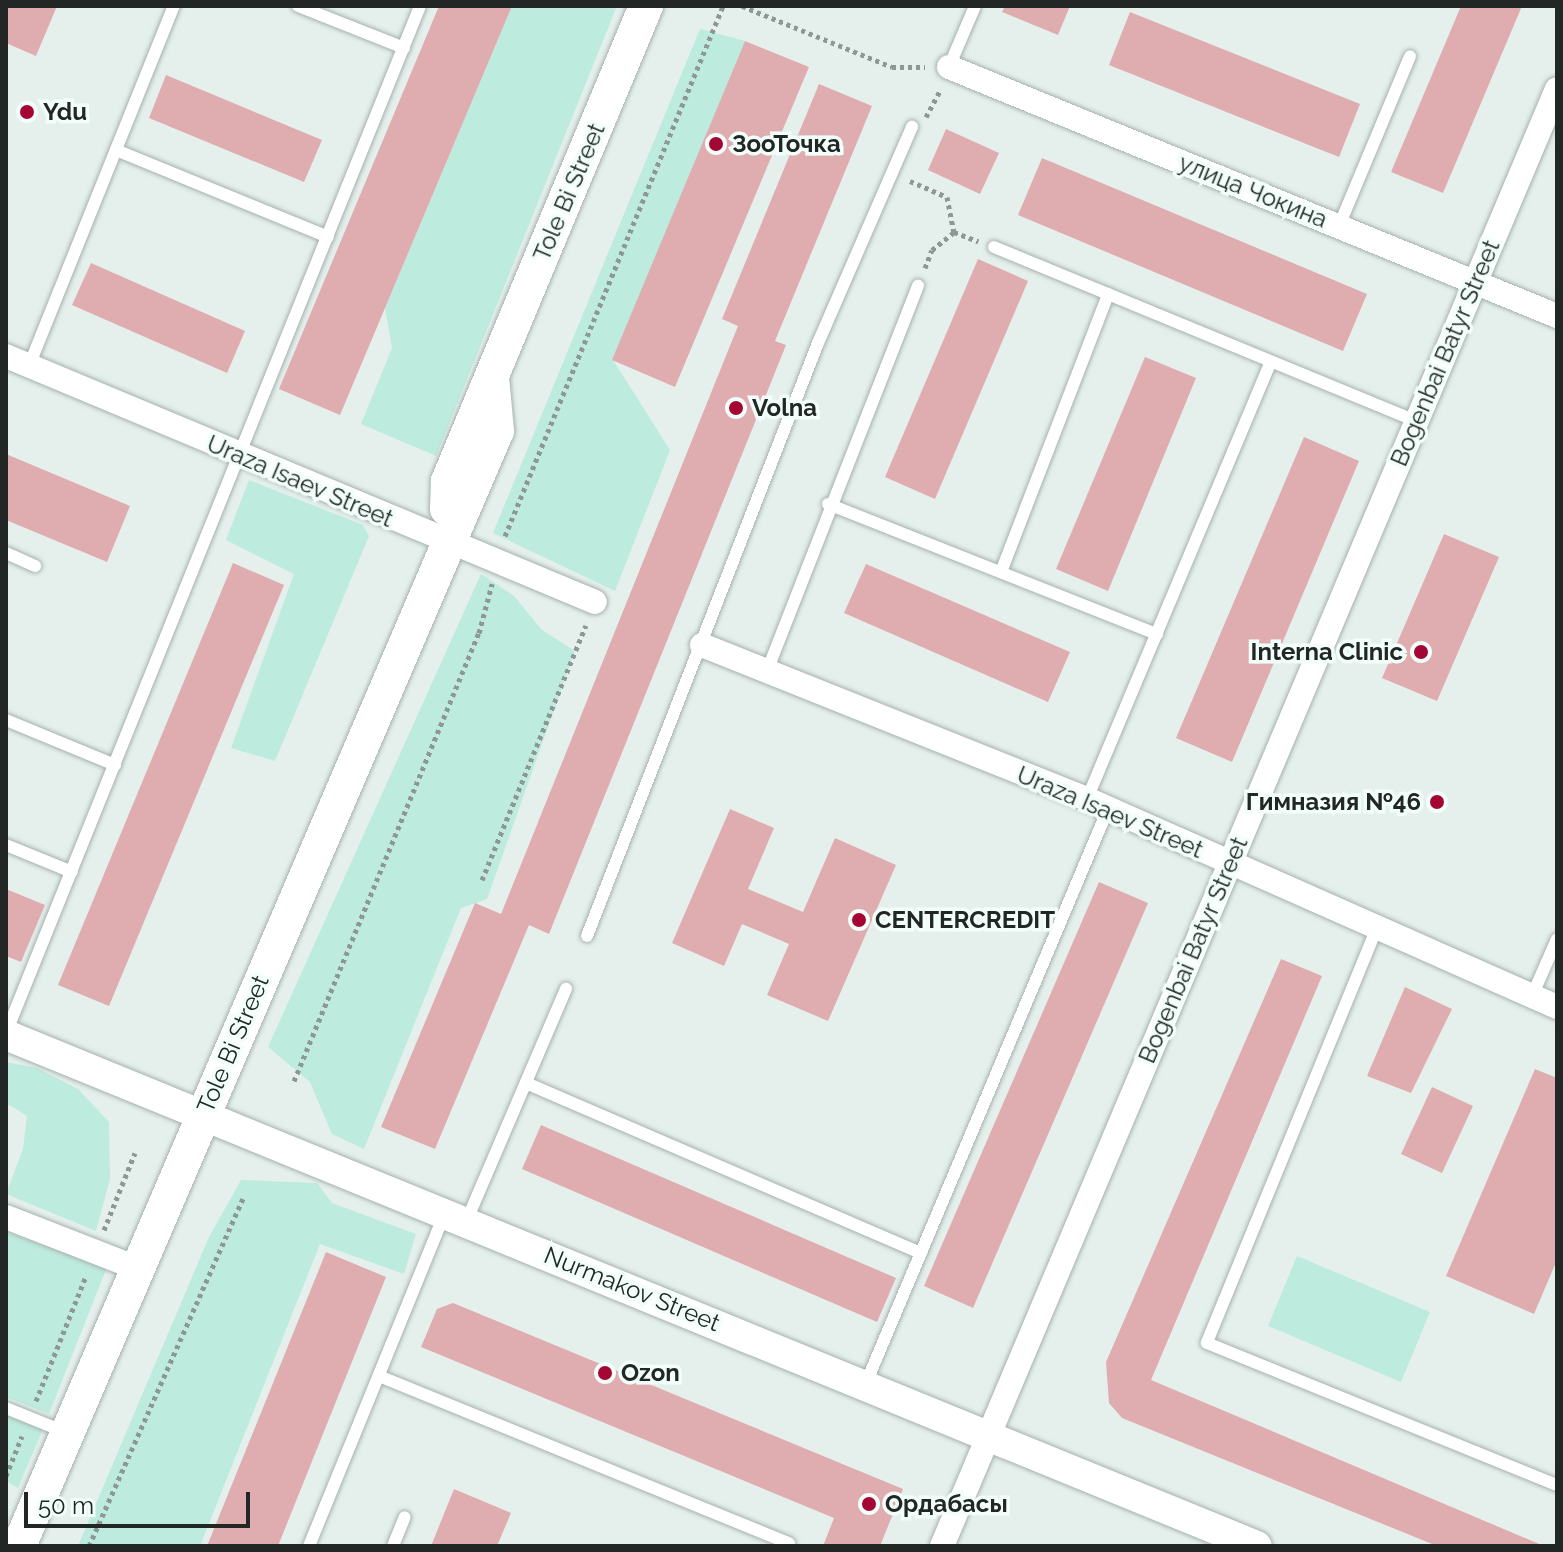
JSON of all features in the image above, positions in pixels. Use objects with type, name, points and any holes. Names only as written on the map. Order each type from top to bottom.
[{"type":"main road","name":"Tole Bi Street","points":[[19,1546],[445,541],[497,431],[492,377],[646,6]]},
{"type":"street","name":"улица Чокина","points":[[949,67],[1557,316]]},
{"type":"street","name":"Bogenbai Batyr Street","points":[[942,1546],[1557,89]]},
{"type":"street","name":"Uraza Isaev Street","points":[[6,356],[595,602]]},
{"type":"street","name":"Uraza Isaev Street","points":[[702,645],[1098,804],[1376,930],[1557,1007]]},
{"type":"street","name":"Nurmakov Street","points":[[6,1034],[990,1432],[1253,1545]]},
{"type":"street","points":[[6,1217],[137,1268]]},
{"type":"lane","points":[[29,366],[174,6]]},
{"type":"lane","points":[[298,6],[404,48]]},
{"type":"lane","points":[[6,1034],[420,6]]},
{"type":"lane","points":[[949,67],[975,6]]},
{"type":"lane","points":[[1339,226],[1410,56]]},
{"type":"lane","points":[[587,936],[818,343],[912,127]]},
{"type":"lane","points":[[116,150],[328,237]]},
{"type":"lane","points":[[994,247],[1417,421]]},
{"type":"lane","points":[[767,671],[828,504],[918,285]]},
{"type":"lane","points":[[1001,572],[1108,294]]},
{"type":"lane","points":[[866,1383],[921,1253],[1098,804],[1157,634],[1271,362]]},
{"type":"lane","points":[[828,504],[1157,634]]},
{"type":"lane","points":[[6,553],[35,566]]},
{"type":"lane","points":[[6,720],[115,765]]},
{"type":"lane","points":[[6,845],[72,872]]},
{"type":"lane","points":[[1376,930],[1207,1343],[1557,1485]]},
{"type":"lane","points":[[1532,996],[1557,939]]},
{"type":"lane","points":[[309,1546],[379,1376],[455,1218],[526,1083],[566,989]]},
{"type":"lane","points":[[526,1083],[921,1253]]},
{"type":"lane","points":[[379,1376],[789,1543]]},
{"type":"lane","points":[[6,1408],[68,1433]]},
{"type":"lane","points":[[393,1546],[405,1517]]},
{"type":"path","points":[[294,1081],[479,633],[513,508],[723,6]]},
{"type":"path","points":[[742,6],[892,67],[949,67],[932,112],[912,127]]},
{"type":"path","points":[[895,165],[911,182],[947,197],[954,232]]},
{"type":"path","points":[[954,232],[994,247]]},
{"type":"path","points":[[918,285],[932,250],[954,232]]},
{"type":"path","points":[[482,880],[595,602]]},
{"type":"path","points":[[6,1476],[135,1153]]},
{"type":"path","points":[[89,1546],[243,1199]]},
{"type":"green space","points":[[512,6],[617,6],[436,456],[361,424],[392,348],[385,308]]},
{"type":"green space","points":[[700,29],[745,41],[613,360],[670,450],[615,591],[493,533]]},
{"type":"green space","points":[[249,480],[363,525],[369,536],[275,761],[231,748],[294,574],[226,540]]},
{"type":"green space","points":[[481,574],[514,596],[542,630],[575,651],[487,899],[461,908],[364,1149],[332,1134],[310,1082],[268,1047]]},
{"type":"green space","points":[[6,1062],[37,1068],[78,1089],[109,1122],[110,1179],[96,1231],[6,1194],[23,1149],[27,1116],[6,1103]]},
{"type":"green space","points":[[241,1180],[317,1183],[332,1203],[416,1234],[404,1274],[320,1244],[200,1546],[78,1546],[209,1237]]},
{"type":"green space","points":[[6,1232],[107,1267],[49,1414],[6,1397]]},
{"type":"green space","points":[[1297,1256],[1430,1312],[1401,1382],[1268,1326]]},
{"type":"green space","points":[[6,1415],[43,1429],[18,1488],[6,1481]]},
{"type":"building","points":[[6,6],[57,6],[36,56],[6,43]]},
{"type":"building","points":[[439,6],[512,6],[340,415],[279,389]]},
{"type":"building","points":[[1005,6],[1070,6],[1058,35],[1002,12]]},
{"type":"building","points":[[1461,6],[1522,6],[1443,193],[1391,172]]},
{"type":"building","points":[[1130,12],[1360,104],[1339,157],[1109,65]]},
{"type":"building","points":[[745,41],[809,67],[675,387],[612,360]]},
{"type":"building","points":[[166,75],[322,140],[304,182],[149,118]]},
{"type":"building","points":[[819,84],[872,106],[775,341],[786,345],[549,934],[529,925],[435,1149],[381,1127],[475,903],[501,914],[738,326],[722,319]]},
{"type":"building","points":[[946,129],[999,153],[980,194],[928,170]]},
{"type":"building","points":[[1042,158],[1367,294],[1343,351],[1018,215]]},
{"type":"building","points":[[978,259],[1028,281],[935,499],[885,477]]},
{"type":"building","points":[[91,263],[245,331],[227,373],[72,305]]},
{"type":"building","points":[[1145,357],[1196,378],[1108,591],[1056,569]]},
{"type":"building","points":[[1304,437],[1359,461],[1232,762],[1176,738]]},
{"type":"building","points":[[6,454],[130,506],[107,562],[6,520]]},
{"type":"building","points":[[1444,534],[1499,557],[1437,701],[1382,678]]},
{"type":"building","points":[[233,563],[284,585],[109,1006],[58,985]]},
{"type":"building","points":[[866,564],[1070,652],[1048,702],[844,613]]},
{"type":"building","points":[[730,809],[774,828],[748,889],[803,912],[835,838],[896,865],[828,1021],[767,995],[789,944],[742,924],[724,966],[672,943]]},
{"type":"building","points":[[1099,882],[1148,903],[973,1308],[924,1286]]},
{"type":"building","points":[[6,889],[45,905],[21,962],[6,956]]},
{"type":"building","points":[[1281,959],[1322,976],[1151,1380],[1544,1546],[1437,1546],[1122,1418],[1109,1403],[1106,1362]]},
{"type":"building","points":[[1405,987],[1452,1009],[1411,1093],[1367,1076]]},
{"type":"building","points":[[1535,1069],[1557,1078],[1557,1260],[1534,1314],[1446,1276]]},
{"type":"building","points":[[1432,1087],[1473,1106],[1442,1173],[1401,1154]]},
{"type":"building","points":[[541,1125],[896,1278],[877,1322],[522,1169]]},
{"type":"building","points":[[326,1252],[386,1277],[278,1546],[207,1546]]},
{"type":"building","points":[[453,1303],[903,1489],[880,1546],[823,1546],[834,1518],[421,1347],[437,1309]]},
{"type":"building","points":[[454,1489],[511,1513],[497,1546],[431,1546]]},
{"type":"place","name":"Ydu","points":[[27,112]]},
{"type":"place","name":"ЗооТочка","points":[[716,144]]},
{"type":"place","name":"Volna","points":[[736,408]]},
{"type":"place","name":"Interna Clinic","points":[[1421,652]]},
{"type":"place","name":"Гимназия №46","points":[[1437,802]]},
{"type":"place","name":"CENTERCREDIT","points":[[859,920]]},
{"type":"place","name":"Ozon","points":[[605,1373]]},
{"type":"place","name":"Ордабасы","points":[[869,1504]]}]
